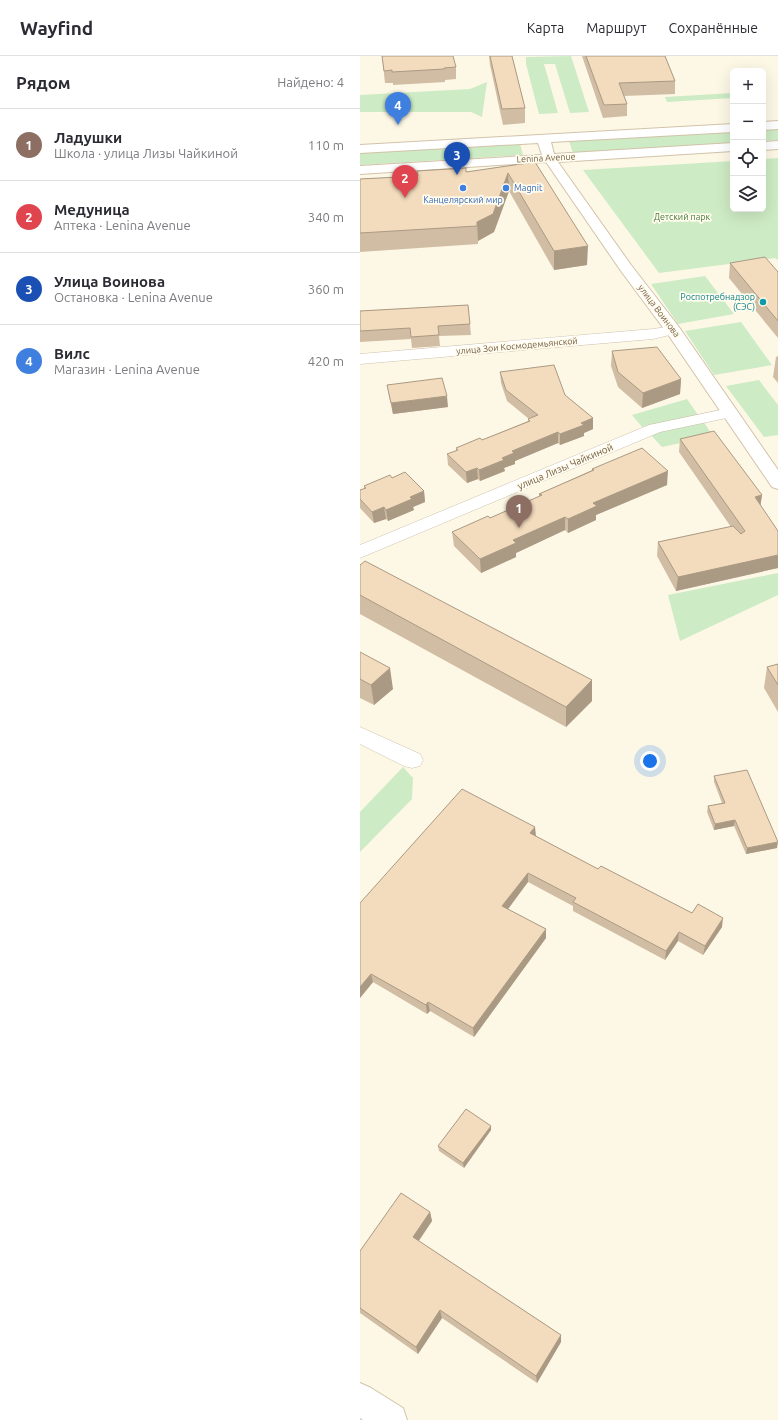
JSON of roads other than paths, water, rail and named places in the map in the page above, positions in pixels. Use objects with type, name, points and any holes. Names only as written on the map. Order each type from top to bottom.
[{"type":"main road","points":[[766,126],[778,125]]},
{"type":"main road","name":"Lenina Avenue","points":[[360,149],[730,128]]},
{"type":"main road","name":"улица Воинова","points":[[543,138],[549,158],[626,268],[673,330],[778,483]]},
{"type":"main road","points":[[766,146],[778,145]]},
{"type":"main road","name":"Lenina Avenue","points":[[360,170],[730,148]]},
{"type":"main road","points":[[360,1399],[391,1420]]},
{"type":"street","name":"улица Зои Космодемьянской","points":[[360,359],[653,334],[673,330]]},
{"type":"street","name":"улица Лизы Чайкиной","points":[[360,552],[655,428],[730,413]]},
{"type":"street","points":[[360,735],[412,760]]},
{"type":"place","name":"Вилс","points":[[398,125]]},
{"type":"place","name":"Улица Воинова","points":[[457,175]]},
{"type":"place","name":"Канцелярский мир","points":[[463,188]]},
{"type":"place","name":"Magnit","points":[[506,188]]},
{"type":"place","name":"Медуница","points":[[405,198]]},
{"type":"place","name":"Роспотребнадзор (СЭС)","points":[[763,302]]},
{"type":"place","name":"Ладушки","points":[[519,528]]},
{"type":"park label","name":"Детский парк","points":[[682,217]]}]
